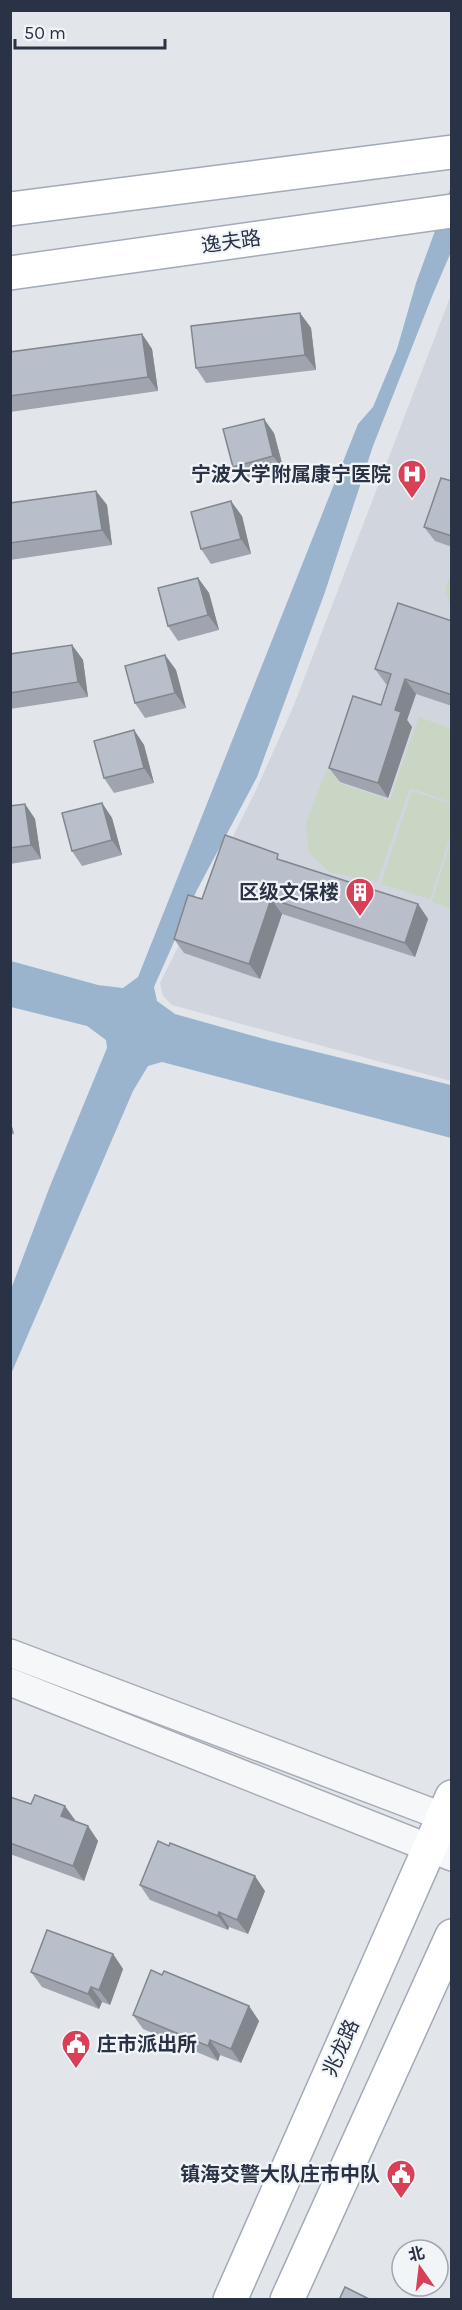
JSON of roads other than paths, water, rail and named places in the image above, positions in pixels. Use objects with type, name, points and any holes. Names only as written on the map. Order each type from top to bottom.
[{"type":"main road","points":[[10,209],[452,152]]},
{"type":"main road","name":"逸夫路","points":[[10,273],[452,211]]},
{"type":"main road","name":"兆龙路","points":[[230,2300],[440,1853],[449,1811]]},
{"type":"main road","points":[[287,2300],[452,1936]]},
{"type":"street","points":[[10,1653],[449,1811]]},
{"type":"street","points":[[10,1682],[440,1853]]},
{"type":"water","points":[[451,187],[451,252],[373,446],[325,592],[257,777],[197,890],[154,987],[157,1001],[175,1014],[268,1040],[451,1085],[451,1138],[162,1062],[148,1066],[133,1091],[11,1374],[11,1289],[50,1186],[107,1048],[106,1040],[87,1026],[11,1007],[11,961],[98,985],[123,988],[138,977],[358,424],[373,407],[397,349],[416,283]]},
{"type":"place","name":"宁波大学附属康宁医院","points":[[412,500]]},
{"type":"place","name":"区级文保楼","points":[[360,918]]},
{"type":"place","name":"庄市派出所","points":[[76,2070]]},
{"type":"place","name":"镇海交警大队庄市中队","points":[[401,2200]]}]
